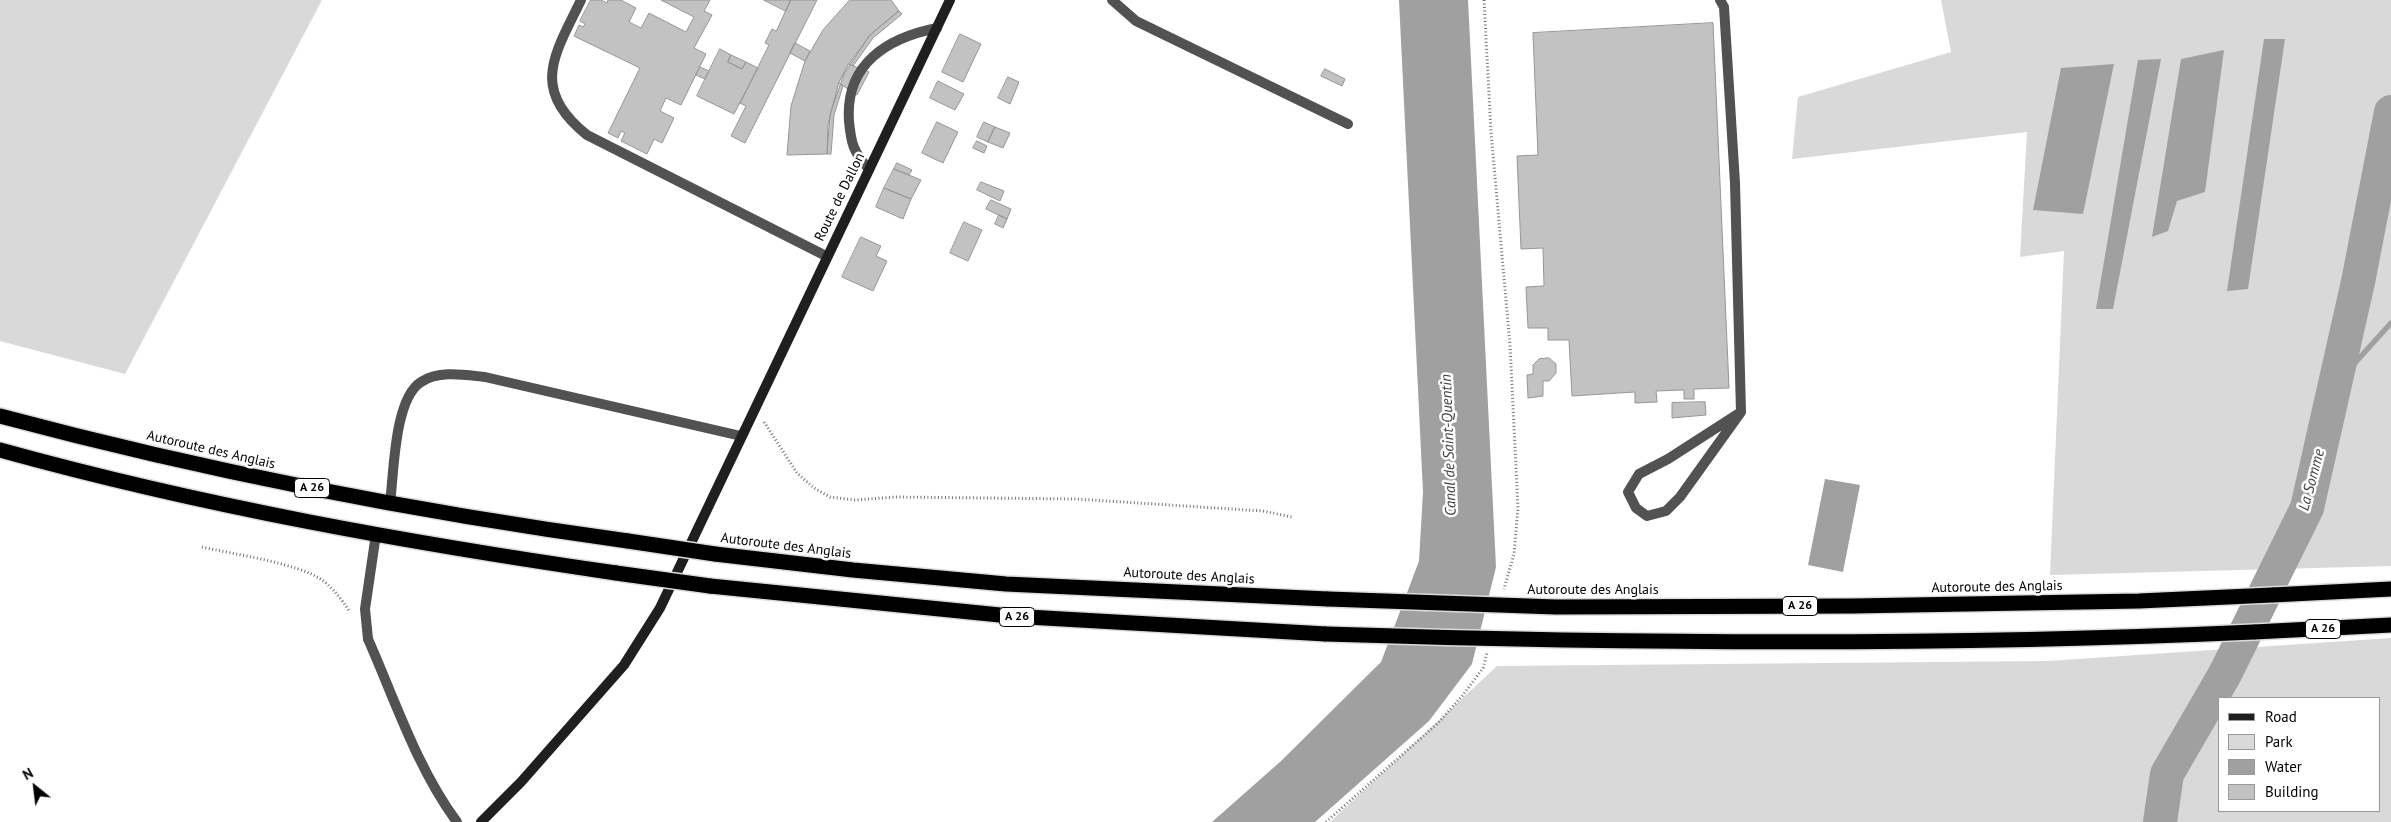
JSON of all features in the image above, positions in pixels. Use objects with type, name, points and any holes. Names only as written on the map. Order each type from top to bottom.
[{"type":"highway","name":"Autoroute des Anglais","points":[[0,416],[280,482],[498,523],[715,554],[854,570],[1006,584],[1328,599],[1556,607],[1843,606],[2139,601],[2391,589]]},
{"type":"highway","name":"A 26","points":[[0,450],[55,465],[275,516],[493,555],[710,586],[1010,616],[1326,634],[1552,641],[1856,642],[2140,637],[2391,626]]},
{"type":"street","points":[[581,0],[554,56],[552,74],[560,109],[576,126],[587,135],[826,256]]},
{"type":"street","name":"Route de Dallon","points":[[481,822],[520,782],[624,666],[660,608],[756,408],[826,256],[950,0]]},
{"type":"street","points":[[1112,0],[1136,21],[1348,124]]},
{"type":"street","points":[[1720,0],[1724,8],[1735,183],[1741,412],[1680,497],[1666,512],[1647,516],[1636,508],[1628,492],[1639,474],[1668,459],[1741,412]]},
{"type":"street","points":[[869,169],[856,156],[850,138],[848,113],[852,87],[865,62],[884,46],[912,32],[937,28]]},
{"type":"street","points":[[390,503],[400,424],[405,401],[420,382],[444,374],[485,377],[741,436]]},
{"type":"street","points":[[376,534],[365,609],[368,639],[427,775],[441,800],[457,822]]},
{"type":"path","points":[[1484,0],[1491,132],[1510,346],[1518,508],[1514,554],[1504,592]]},
{"type":"path","points":[[756,408],[797,473],[814,488],[830,496],[856,500],[895,497],[1076,499],[1263,511],[1292,518]]},
{"type":"path","points":[[202,547],[297,568],[322,579],[340,597],[368,639]]},
{"type":"path","points":[[1326,822],[1438,723],[1463,695],[1483,668],[1488,649]]},
{"type":"green space","points":[[0,0],[322,0],[125,374],[0,341]]},
{"type":"green space","points":[[1941,0],[2391,0],[2391,566],[2050,575],[2064,251],[2020,257],[2027,132],[1792,159],[1798,97],[1951,52]]},
{"type":"green space","points":[[2391,638],[2391,822],[1330,822],[1497,666],[2048,661]]},
{"type":"water","name":"Canal de Saint-Quentin","points":[[1399,0],[1468,0],[1496,567],[1472,664],[1429,721],[1315,822],[1212,822],[1281,761],[1381,662],[1419,561],[1423,492]]},
{"type":"water","points":[[2264,39],[2285,39],[2248,289],[2227,291]]},
{"type":"water","points":[[2224,50],[2205,192],[2177,201],[2168,231],[2152,237],[2181,59]]},
{"type":"water","points":[[2161,59],[2113,309],[2096,309],[2138,60]]},
{"type":"water","points":[[2114,64],[2083,214],[2033,210],[2061,68]]},
{"type":"water","points":[[1825,479],[1860,485],[1843,572],[1808,565]]},
{"type":"building","points":[[591,0],[601,0],[607,3],[608,0],[621,0],[636,8],[629,22],[641,28],[649,13],[686,32],[694,17],[661,0],[710,0],[704,11],[712,15],[694,48],[706,54],[681,105],[666,98],[660,111],[674,118],[662,143],[654,139],[647,154],[621,141],[625,133],[621,131],[618,138],[608,133],[640,68],[574,36],[579,25],[583,27],[585,24],[580,21]]},
{"type":"building","points":[[764,0],[791,0],[786,11]]},
{"type":"building","points":[[791,0],[817,0],[745,143],[731,136],[746,106],[740,103],[769,45],[765,43],[772,29],[776,31]]},
{"type":"building","points":[[850,0],[891,0],[899,11],[870,35],[844,74],[830,114],[827,154],[787,155],[791,106],[805,61],[823,30]]},
{"type":"building","points":[[899,11],[902,14],[873,38],[853,66],[849,64],[870,35]]},
{"type":"building","points":[[1713,23],[1729,388],[1694,389],[1694,399],[1684,399],[1684,390],[1656,391],[1657,402],[1635,403],[1635,392],[1572,396],[1569,340],[1548,340],[1548,328],[1528,328],[1526,287],[1544,286],[1543,248],[1521,249],[1517,156],[1538,155],[1533,33]]},
{"type":"building","points":[[960,34],[981,44],[963,82],[942,72]]},
{"type":"building","points":[[795,43],[810,51],[805,61],[790,53]]},
{"type":"building","points":[[720,49],[731,55],[728,62],[742,69],[746,62],[758,68],[734,114],[697,96]]},
{"type":"building","points":[[731,55],[746,62],[742,69],[728,62]]},
{"type":"building","points":[[849,64],[869,72],[857,95],[839,83]]},
{"type":"building","points":[[700,67],[709,71],[705,79],[696,75]]},
{"type":"building","points":[[1325,69],[1345,79],[1342,86],[1321,76]]},
{"type":"building","points":[[1008,77],[1019,82],[1010,104],[998,98]]},
{"type":"building","points":[[938,81],[964,94],[955,110],[930,98]]},
{"type":"building","points":[[839,83],[843,86],[834,115],[831,154],[827,154],[828,125]]},
{"type":"building","points":[[937,122],[958,132],[943,163],[922,153]]},
{"type":"building","points":[[984,122],[995,127],[988,142],[977,137]]},
{"type":"building","points":[[995,127],[1010,133],[1003,148],[988,142]]},
{"type":"building","points":[[977,141],[987,146],[984,153],[973,148]]},
{"type":"building","points":[[897,163],[912,170],[909,175],[894,169]]},
{"type":"building","points":[[894,169],[921,180],[911,199],[884,188]]},
{"type":"building","points":[[981,182],[1004,191],[1000,201],[977,190]]},
{"type":"building","points":[[884,188],[911,199],[903,219],[876,207]]},
{"type":"building","points":[[991,200],[1011,209],[1007,219],[986,209]]},
{"type":"building","points":[[999,215],[1007,219],[1003,228],[995,224]]},
{"type":"building","points":[[964,222],[982,230],[968,261],[950,253]]},
{"type":"building","points":[[861,237],[881,246],[876,256],[887,261],[873,291],[842,277]]},
{"type":"building","points":[[1549,358],[1556,364],[1556,373],[1549,381],[1543,381],[1543,396],[1528,398],[1527,375],[1533,374],[1533,365],[1539,359]]},
{"type":"building","points":[[1705,402],[1706,415],[1672,418],[1672,403]]},
{"type":"waterway","name":"La Somme","points":[[2160,822],[2167,774],[2225,674],[2307,508],[2358,282],[2391,112]]},
{"type":"waterway","points":[[2335,385],[2391,323]]}]
